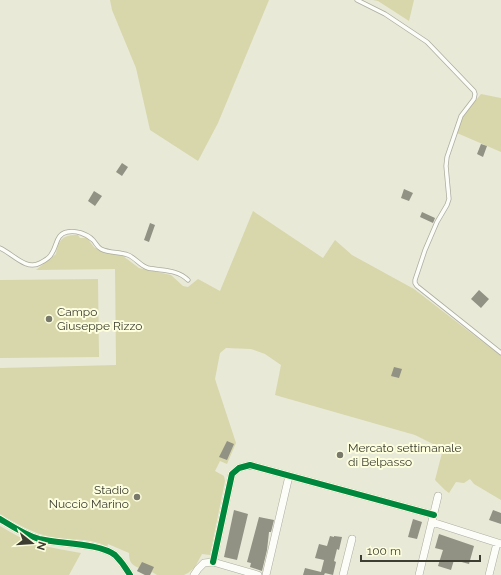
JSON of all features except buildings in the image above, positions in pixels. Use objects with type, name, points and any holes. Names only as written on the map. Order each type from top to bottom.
[{"type":"street","points":[[213,562],[232,474],[239,468],[250,465],[433,519],[499,544],[489,575]]},
{"type":"street","points":[[266,575],[289,476]]},
{"type":"street","points":[[419,575],[438,496]]},
{"type":"street","points":[[0,519],[19,530],[38,538],[104,550],[114,555],[122,562],[130,575]]},
{"type":"street","points":[[343,575],[352,539]]},
{"type":"street","points":[[194,575],[204,563],[213,562],[258,575]]},
{"type":"lane","points":[[357,0],[385,14],[427,42],[474,91],[474,99],[461,116],[447,157],[446,166],[449,199],[425,250],[415,283],[501,353]]},
{"type":"lane","points":[[0,248],[24,263],[34,266],[52,254],[56,242],[62,234],[67,232],[80,233],[90,238],[101,249],[127,254],[134,257],[143,266],[174,272],[188,280]]},
{"type":"green space","points":[[110,0],[269,0],[218,123],[198,161],[150,130],[136,68],[112,10]]},
{"type":"green space","points":[[373,0],[414,0],[409,21],[378,1]]},
{"type":"green space","points":[[481,94],[501,98],[501,152],[457,133],[461,118]]},
{"type":"green space","points":[[253,211],[323,258],[335,240],[352,255],[414,289],[501,356],[501,500],[474,484],[470,479],[464,483],[456,482],[449,493],[435,480],[443,449],[415,435],[275,395],[281,365],[265,354],[251,349],[226,348],[220,353],[215,379],[236,443],[227,464],[220,461],[215,471],[224,476],[225,481],[210,555],[202,554],[195,567],[188,573],[184,575],[157,575],[152,572],[150,575],[145,575],[137,571],[139,568],[134,566],[131,562],[129,553],[108,544],[107,547],[94,542],[44,535],[25,528],[0,514],[0,368],[116,365],[115,269],[36,270],[56,254],[58,245],[62,239],[73,235],[78,235],[80,238],[87,238],[94,247],[99,250],[123,256],[139,268],[171,275],[183,286],[188,287],[198,279],[220,291]]},
{"type":"green space","name":"Campo Giuseppe Rizzo","points":[[98,279],[99,357],[0,358],[0,280]]},
{"type":"green space","points":[[0,526],[37,544],[81,553],[69,575],[0,575]]},
{"type":"cycle path","points":[[213,562],[232,474],[239,468],[250,465],[434,515]]},
{"type":"cycle path","points":[[0,519],[14,528],[39,539],[89,546],[108,551],[117,557],[130,575]]},
{"type":"place","name":"Campo Giuseppe Rizzo","points":[[49,319]]},
{"type":"place","name":"Mercato settimanale di Belpasso","points":[[340,455]]},
{"type":"place","name":"Stadio Nuccio Marino","points":[[137,497]]}]
